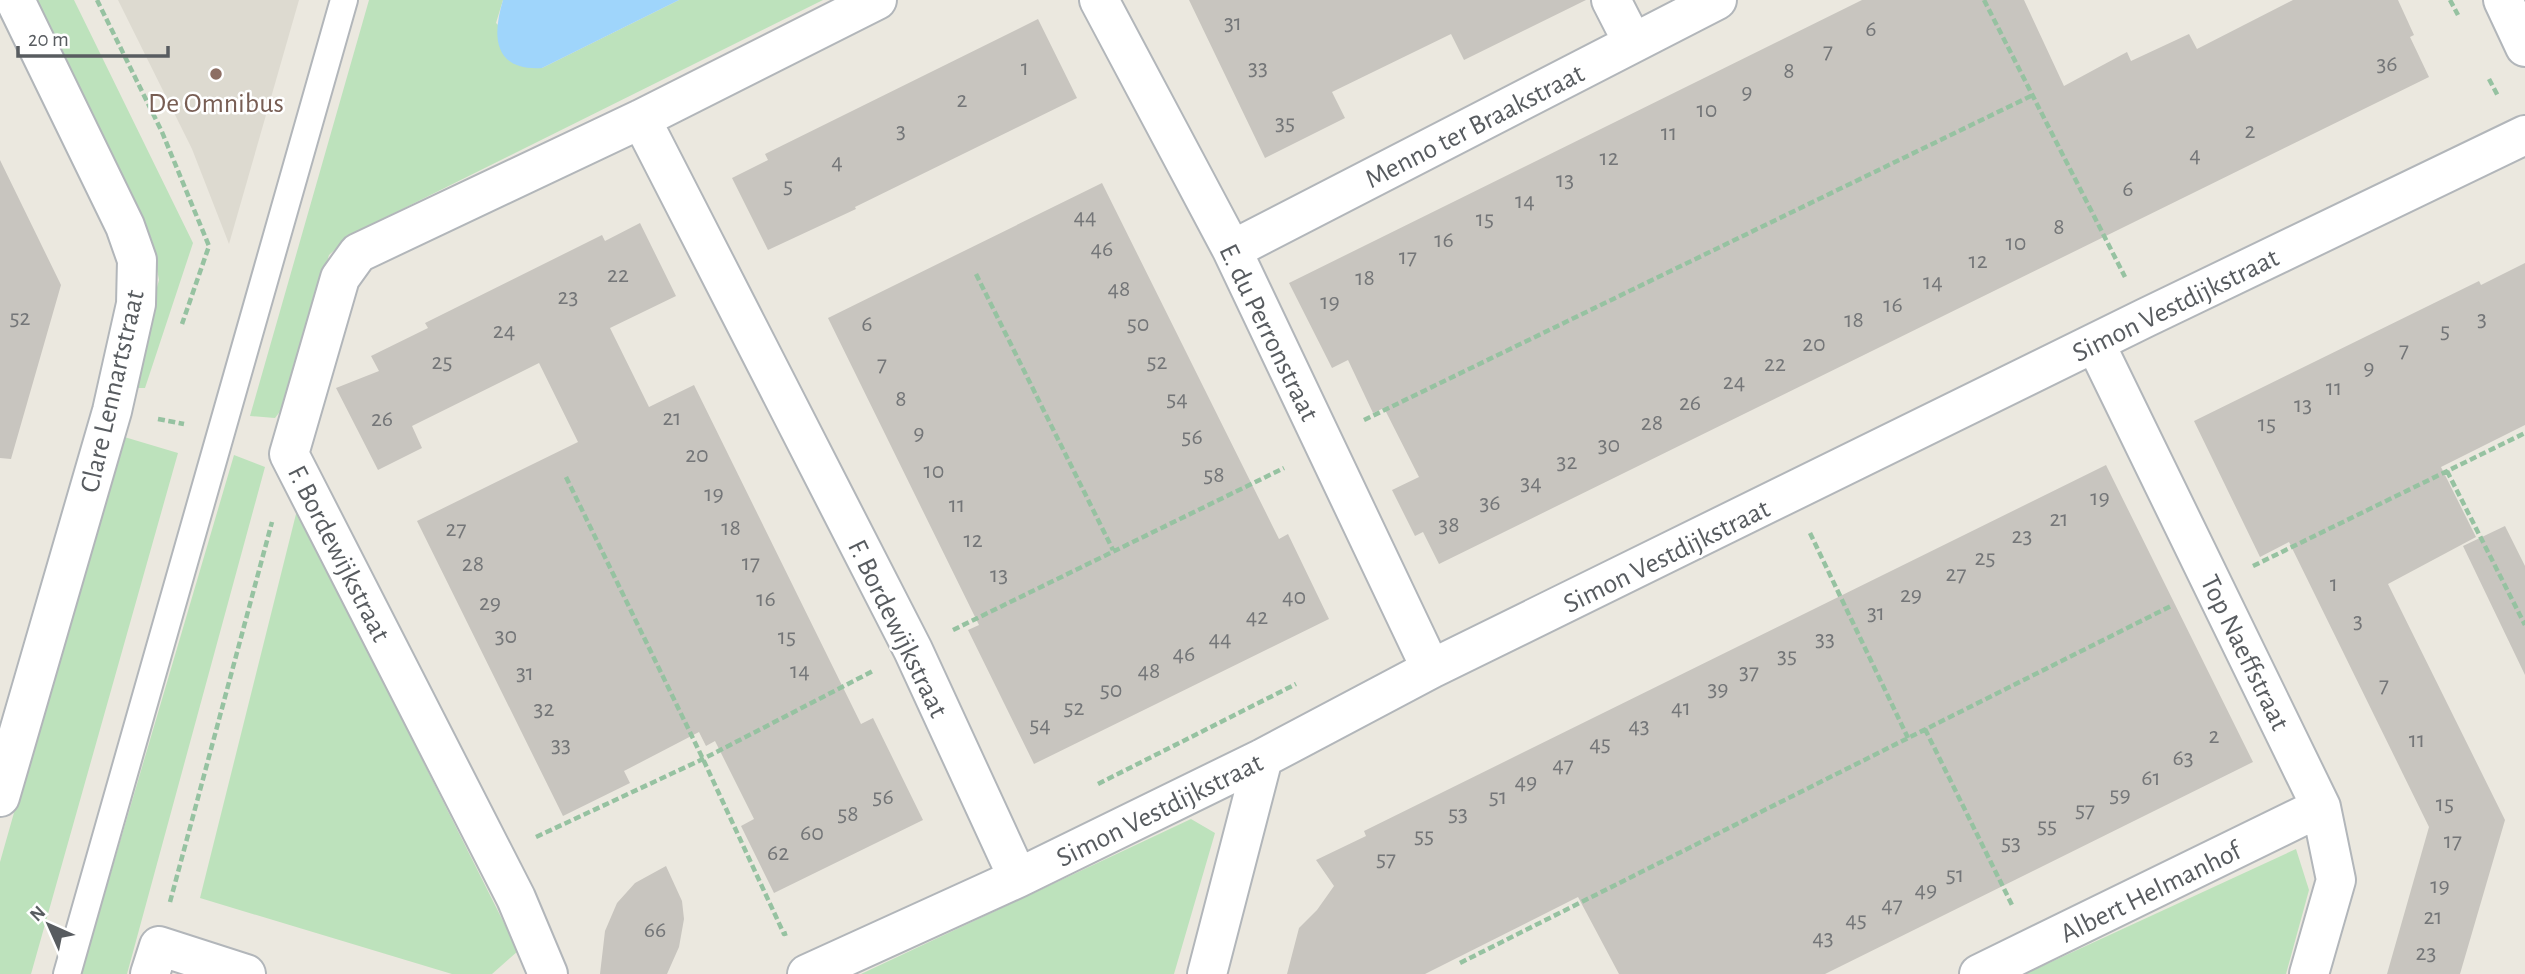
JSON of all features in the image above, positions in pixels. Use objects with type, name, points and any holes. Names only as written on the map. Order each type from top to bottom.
[{"type":"street","name":"Clare Lennartstraat","points":[[0,797],[112,411],[136,304],[137,260],[125,226],[15,0]]},
{"type":"street","name":"F. Bordewijkstraat","points":[[548,974],[516,898],[289,454],[340,278],[358,253],[641,119],[877,0]]},
{"type":"street","name":"E. du Perronstraat","points":[[1099,0],[1232,250],[1431,669]]},
{"type":"street","points":[[1611,0],[1633,43]]},
{"type":"street","name":"Menno ter Braakstraat","points":[[1232,250],[1717,0]]},
{"type":"street","points":[[2503,0],[2525,47]]},
{"type":"street","name":"F. Bordewijkstraat","points":[[641,119],[913,650],[1018,878]]},
{"type":"street","name":"Simon Vestdijkstraat","points":[[807,974],[1018,878],[1264,758],[1431,669],[2525,135]]},
{"type":"street","name":"Top Naeffstraat","points":[[2095,343],[2321,807],[2336,880],[2309,974]]},
{"type":"street","points":[[1207,974],[1264,758]]},
{"type":"street","name":"Albert Helmanhof","points":[[1979,974],[2321,807]]},
{"type":"street","points":[[155,960],[246,974]]},
{"type":"lane","points":[[66,974],[344,0]]},
{"type":"path","points":[[1984,0],[2146,318]]},
{"type":"path","points":[[1322,440],[2033,95]]},
{"type":"path","points":[[2112,283],[2137,271]]},
{"type":"path","points":[[976,274],[1112,550]]},
{"type":"path","points":[[112,411],[223,431]]},
{"type":"path","points":[[1460,963],[2213,585],[2525,433]]},
{"type":"path","points":[[2447,471],[2525,625]]},
{"type":"path","points":[[566,477],[703,759],[784,934],[796,928]]},
{"type":"path","points":[[1791,494],[1908,738]]},
{"type":"path","points":[[155,960],[272,521]]},
{"type":"path","points":[[1095,786],[1301,682]]},
{"type":"path","points":[[1925,729],[2033,948]]},
{"type":"shaded area","name":"De Omnibus","points":[[118,0],[299,0],[229,244],[192,149]]},
{"type":"green space","points":[[36,0],[74,0],[193,243],[145,388],[129,388],[159,280],[151,238]]},
{"type":"green space","points":[[369,0],[503,0],[496,23],[542,68],[679,0],[823,0],[352,234],[329,255],[285,405],[275,418],[250,416]]},
{"type":"green space","points":[[121,436],[178,453],[31,974],[0,974],[0,862]]},
{"type":"green space","points":[[234,455],[265,467],[127,974],[81,974]]},
{"type":"green space","points":[[297,510],[518,951],[492,974],[452,974],[200,898]]},
{"type":"green space","points":[[1191,819],[1215,833],[1174,974],[861,974]]},
{"type":"green space","points":[[2296,849],[2309,890],[2286,974],[2025,974]]},
{"type":"water","points":[[503,0],[679,0],[542,68],[514,64],[500,49],[498,26]]},
{"type":"building","points":[[1189,0],[1586,0],[1464,60],[1451,34],[1332,92],[1345,118],[1265,158]]},
{"type":"building","points":[[1862,0],[2024,0],[2064,86],[2127,52],[2131,61],[2189,34],[2197,49],[2293,0],[2398,0],[2414,35],[2410,37],[2429,77],[1439,564],[1423,532],[1415,536],[1392,490],[1419,477],[1384,408],[1373,413],[1348,360],[1332,368],[1289,283]]},
{"type":"building","points":[[1038,19],[1077,98],[768,250],[732,178],[768,160],[765,154]]},
{"type":"building","points":[[0,160],[61,285],[11,459],[0,458]]},
{"type":"building","points":[[1102,183],[1279,539],[1288,534],[1329,619],[1034,764],[968,630],[979,625],[828,318]]},
{"type":"building","points":[[640,223],[676,296],[610,328],[649,407],[694,385],[861,724],[873,718],[923,820],[774,893],[741,826],[754,819],[715,741],[706,746],[699,732],[624,771],[630,783],[563,816],[417,521],[578,442],[539,363],[412,426],[422,448],[378,470],[336,388],[379,371],[371,356],[428,328],[425,323],[602,235],[605,241]]},
{"type":"building","points":[[2525,263],[2525,425],[2441,467],[2476,537],[2388,584],[2505,820],[2460,974],[2387,974],[2429,827],[2289,542],[2260,557],[2194,421],[2479,281],[2481,285]]},
{"type":"building","points":[[2106,465],[2253,762],[1825,974],[1619,974],[1578,897],[1425,974],[1287,974],[1299,928],[1317,910],[1334,886],[1316,860],[1366,836],[1364,831]]},
{"type":"building","points":[[2505,526],[2525,566],[2525,675],[2463,546]]},
{"type":"building","points":[[666,866],[682,901],[684,919],[679,947],[667,974],[600,974],[605,931],[617,903],[635,883]]},
{"type":"place","name":"De Omnibus","points":[[216,74]]}]
